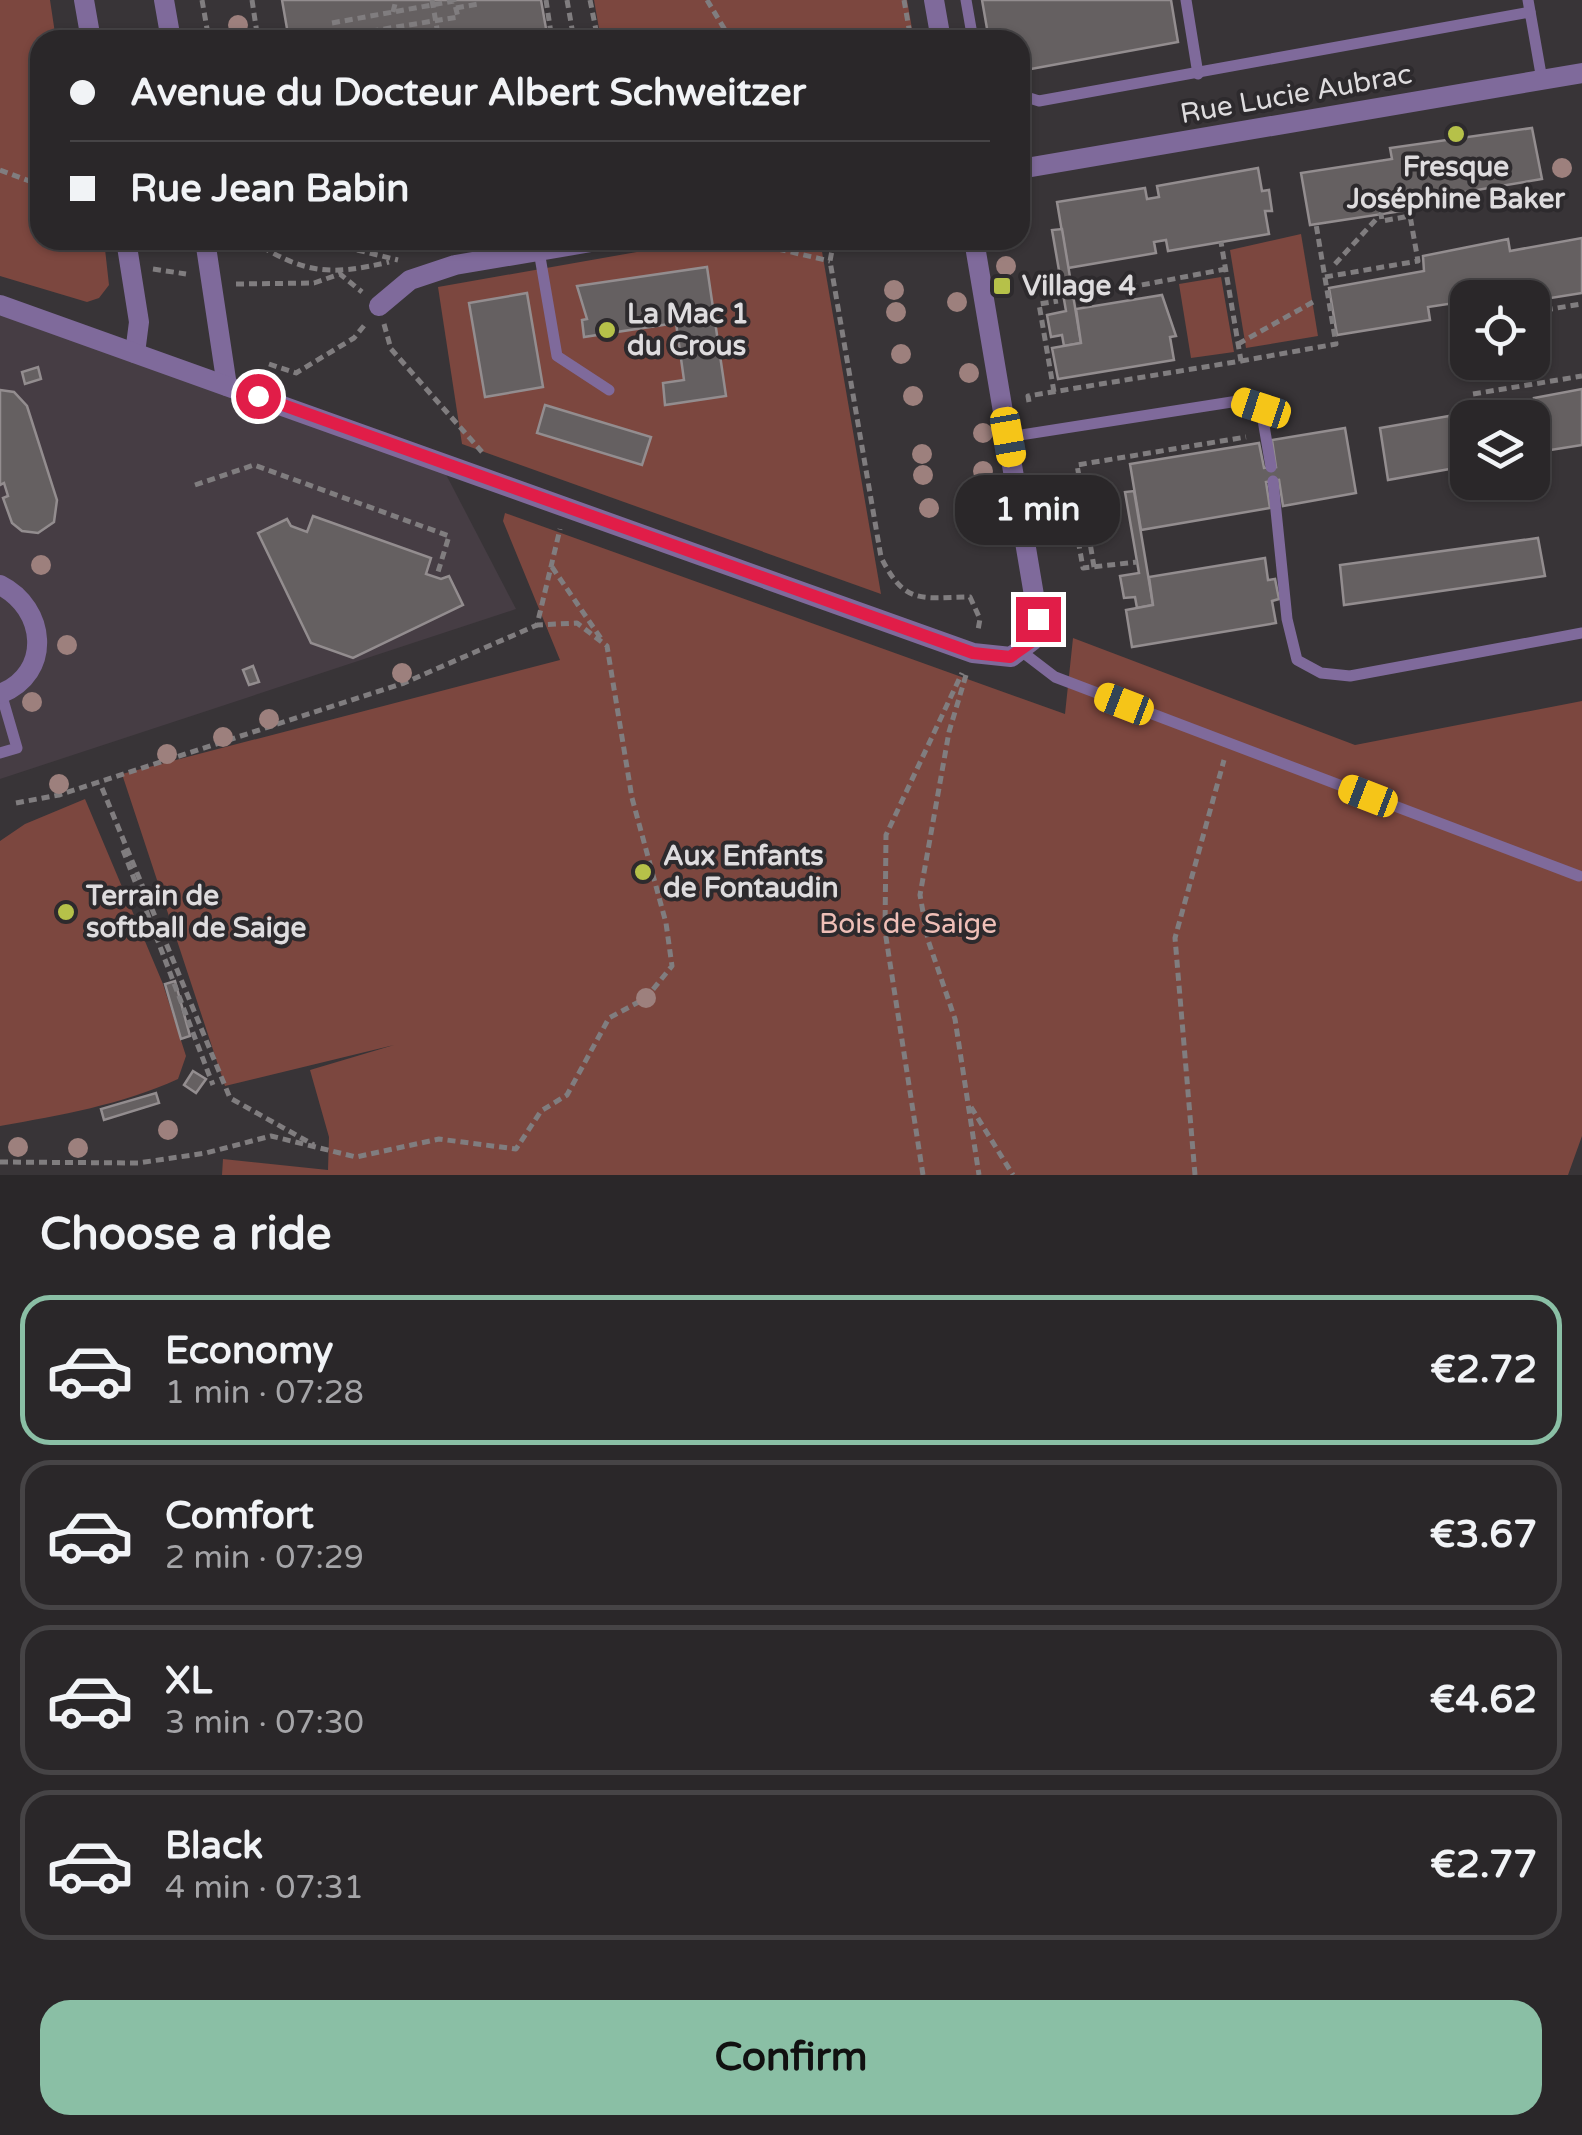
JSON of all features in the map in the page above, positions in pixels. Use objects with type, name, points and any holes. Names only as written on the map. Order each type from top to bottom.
[{"type":"street","points":[[84,0],[89,30]]},
{"type":"street","points":[[164,0],[168,30]]},
{"type":"street","points":[[934,0],[938,30]]},
{"type":"street","name":"Rue Lucie Aubrac","points":[[1030,167],[1582,73]]},
{"type":"street","points":[[128,250],[139,322],[135,353]]},
{"type":"street","points":[[206,250],[227,386]]},
{"type":"street","points":[[379,306],[410,280],[455,265],[539,250]]},
{"type":"street","points":[[0,305],[973,653],[1010,657],[1034,640],[1038,619],[976,250]]},
{"type":"street","points":[[0,585],[28,606],[38,642],[25,678],[1,694]]},
{"type":"lane","points":[[966,0],[971,30]]},
{"type":"lane","points":[[1186,0],[1198,74]]},
{"type":"lane","points":[[1030,98],[1038,100],[1198,74],[1529,6],[1542,80]]},
{"type":"lane","points":[[539,250],[558,356],[609,390]]},
{"type":"lane","points":[[1008,437],[1238,401],[1261,408],[1287,619],[1298,660],[1321,672],[1350,676],[1582,633]]},
{"type":"lane","points":[[1021,651],[1055,677],[1580,876]]},
{"type":"lane","points":[[0,753],[17,748],[1,694]]},
{"type":"path","points":[[202,0],[206,30]]},
{"type":"path","points":[[252,0],[257,30]]},
{"type":"path","points":[[393,12],[396,0]]},
{"type":"path","points":[[410,0],[413,8]]},
{"type":"path","points":[[546,0],[550,30]]},
{"type":"path","points":[[566,0],[572,30]]},
{"type":"path","points":[[590,0],[596,30]]},
{"type":"path","points":[[707,0],[725,30]]},
{"type":"path","points":[[904,0],[909,30]]},
{"type":"path","points":[[332,23],[454,1],[458,17],[374,30]]},
{"type":"path","points":[[432,2],[438,30]]},
{"type":"path","points":[[456,8],[478,4]]},
{"type":"path","points":[[0,170],[30,181]]},
{"type":"path","points":[[1325,276],[1418,260],[1410,213],[1382,221],[1381,214],[1335,264]]},
{"type":"path","points":[[1029,402],[1028,396],[1336,344],[1316,224]]},
{"type":"path","points":[[1221,242],[1241,362]]},
{"type":"path","points":[[268,250],[281,258],[340,274],[412,258]]},
{"type":"path","points":[[355,250],[394,261]]},
{"type":"path","points":[[782,250],[830,261]]},
{"type":"path","points":[[832,250],[830,261],[881,556],[896,582],[916,595],[948,601],[970,598],[980,619],[949,732],[920,895],[928,940],[955,1019],[979,1175]]},
{"type":"path","points":[[1078,297],[1226,269]]},
{"type":"path","points":[[1054,392],[1039,304],[1058,301]]},
{"type":"path","points":[[1238,344],[1312,302]]},
{"type":"path","points":[[1550,309],[1582,304]]},
{"type":"path","points":[[269,364],[296,373],[354,338],[379,306]]},
{"type":"path","points":[[379,306],[390,350],[491,461]]},
{"type":"path","points":[[1473,394],[1582,376]]},
{"type":"path","points":[[1094,566],[1077,465],[1265,434]]},
{"type":"path","points":[[195,484],[254,465],[432,529],[449,536],[438,572]]},
{"type":"path","points":[[1079,476],[1068,477],[1083,568],[1137,562]]},
{"type":"path","points":[[537,625],[568,506]]},
{"type":"path","points":[[0,1162],[138,1163],[206,1153],[271,1136],[356,1157],[439,1139],[516,1149],[541,1111],[566,1096],[609,1018],[646,998],[672,966],[666,923],[632,798],[607,646],[551,566]]},
{"type":"path","points":[[16,802],[59,795],[404,683],[537,625],[577,623],[607,646]]},
{"type":"path","points":[[922,1175],[884,931],[886,835],[973,653]]},
{"type":"path","points":[[1195,1175],[1175,938],[1228,744]]},
{"type":"path","points":[[214,1085],[101,789],[230,1098],[328,1153]]},
{"type":"path","points":[[970,1104],[1013,1175]]},
{"type":"shaded area","points":[[0,305],[439,461],[516,609],[0,779]]},
{"type":"green space","points":[[0,0],[50,0],[54,30],[30,30],[30,250],[105,250],[109,285],[99,298],[87,302],[0,276]]},
{"type":"green space","points":[[594,0],[907,0],[912,30],[599,30]]},
{"type":"green space","points":[[1301,234],[1318,336],[1246,348],[1230,250]]},
{"type":"green space","points":[[648,250],[822,250],[881,594],[462,444],[438,287]]},
{"type":"green space","points":[[1221,277],[1234,352],[1191,358],[1179,284]]},
{"type":"green space","name":"Bois de Saige","points":[[505,513],[1065,714],[1073,638],[1355,745],[1582,701],[1582,1136],[1568,1175],[222,1175],[223,1159],[328,1170],[329,1137],[310,1070],[394,1045],[225,1086],[122,774],[560,660],[503,521]]},
{"type":"green space","name":"Terrain de softball de Saige","points":[[85,799],[163,984],[186,1056],[178,1079],[135,1096],[0,1126],[0,841],[25,824]]},
{"type":"building","points":[[282,0],[541,0],[546,30],[287,30]]},
{"type":"building","points":[[982,0],[1171,0],[1178,42],[1030,69],[1030,30],[987,30]]},
{"type":"building","points":[[1532,128],[1542,179],[1411,201],[1409,210],[1310,225],[1301,173],[1392,159],[1390,148]]},
{"type":"building","points":[[1258,168],[1262,191],[1269,190],[1272,211],[1265,211],[1269,234],[1168,251],[1166,240],[1154,242],[1156,253],[1068,268],[1057,202],[1145,188],[1147,199],[1159,197],[1157,186]]},
{"type":"building","points":[[1062,229],[1081,343],[1064,346],[1062,335],[1051,337],[1047,315],[1066,311],[1052,230]]},
{"type":"building","points":[[1582,238],[1582,293],[1550,298],[1550,280],[1450,280],[1450,304],[1428,307],[1430,320],[1337,335],[1329,288],[1424,271],[1423,256],[1508,239],[1510,251]]},
{"type":"building","name":"La Mac 1 du Crous","points":[[707,267],[726,396],[665,405],[663,383],[684,380],[676,323],[584,337],[582,320],[587,319],[577,286]]},
{"type":"building","points":[[527,293],[543,387],[485,397],[469,303]]},
{"type":"building","points":[[1162,295],[1176,336],[1170,337],[1174,360],[1058,379],[1052,348],[1081,343],[1076,309]]},
{"type":"building","points":[[38,367],[41,379],[25,384],[22,372]]},
{"type":"building","points":[[1582,389],[1582,445],[1550,450],[1550,400],[1534,398]]},
{"type":"building","points":[[0,390],[14,392],[27,406],[57,500],[54,522],[38,533],[22,531],[12,523],[3,498],[8,496],[4,483],[0,485]]},
{"type":"building","points":[[545,405],[651,437],[642,465],[537,433]]},
{"type":"building","points":[[1449,416],[1450,469],[1388,480],[1380,428]]},
{"type":"building","points":[[1345,428],[1356,493],[1283,506],[1279,480],[1266,482],[1270,508],[1141,530],[1130,464],[1259,443],[1264,468],[1276,467],[1272,440]]},
{"type":"building","points":[[1134,491],[1153,605],[1137,608],[1135,597],[1124,598],[1120,576],[1139,573],[1125,492]]},
{"type":"building","points":[[313,516],[431,558],[426,574],[441,579],[449,576],[463,605],[353,658],[311,643],[258,533],[287,519],[291,526],[307,532]]},
{"type":"building","points":[[1538,538],[1545,576],[1344,605],[1340,565]]},
{"type":"building","points":[[1265,558],[1268,580],[1275,579],[1279,599],[1272,601],[1276,623],[1132,647],[1126,610],[1153,605],[1149,577]]},
{"type":"building","points":[[253,666],[259,682],[249,685],[243,670]]},
{"type":"building","points":[[175,981],[190,1036],[181,1039],[165,984]]},
{"type":"building","points":[[193,1071],[206,1079],[196,1093],[184,1085]]},
{"type":"building","points":[[156,1093],[159,1103],[104,1120],[101,1109]]},
{"type":"place","name":"Fresque Joséphine Baker","points":[[1456,134]]},
{"type":"place","name":"Village 4","points":[[1002,286]]},
{"type":"place","name":"La Mac 1 du Crous","points":[[607,330]]},
{"type":"place","name":"Aux Enfants de Fontaudin","points":[[643,872]]},
{"type":"place","name":"Terrain de softball de Saige","points":[[66,912]]},
{"type":"route","points":[[258,396],[973,653],[1010,657],[1034,640],[1038,619]]}]
